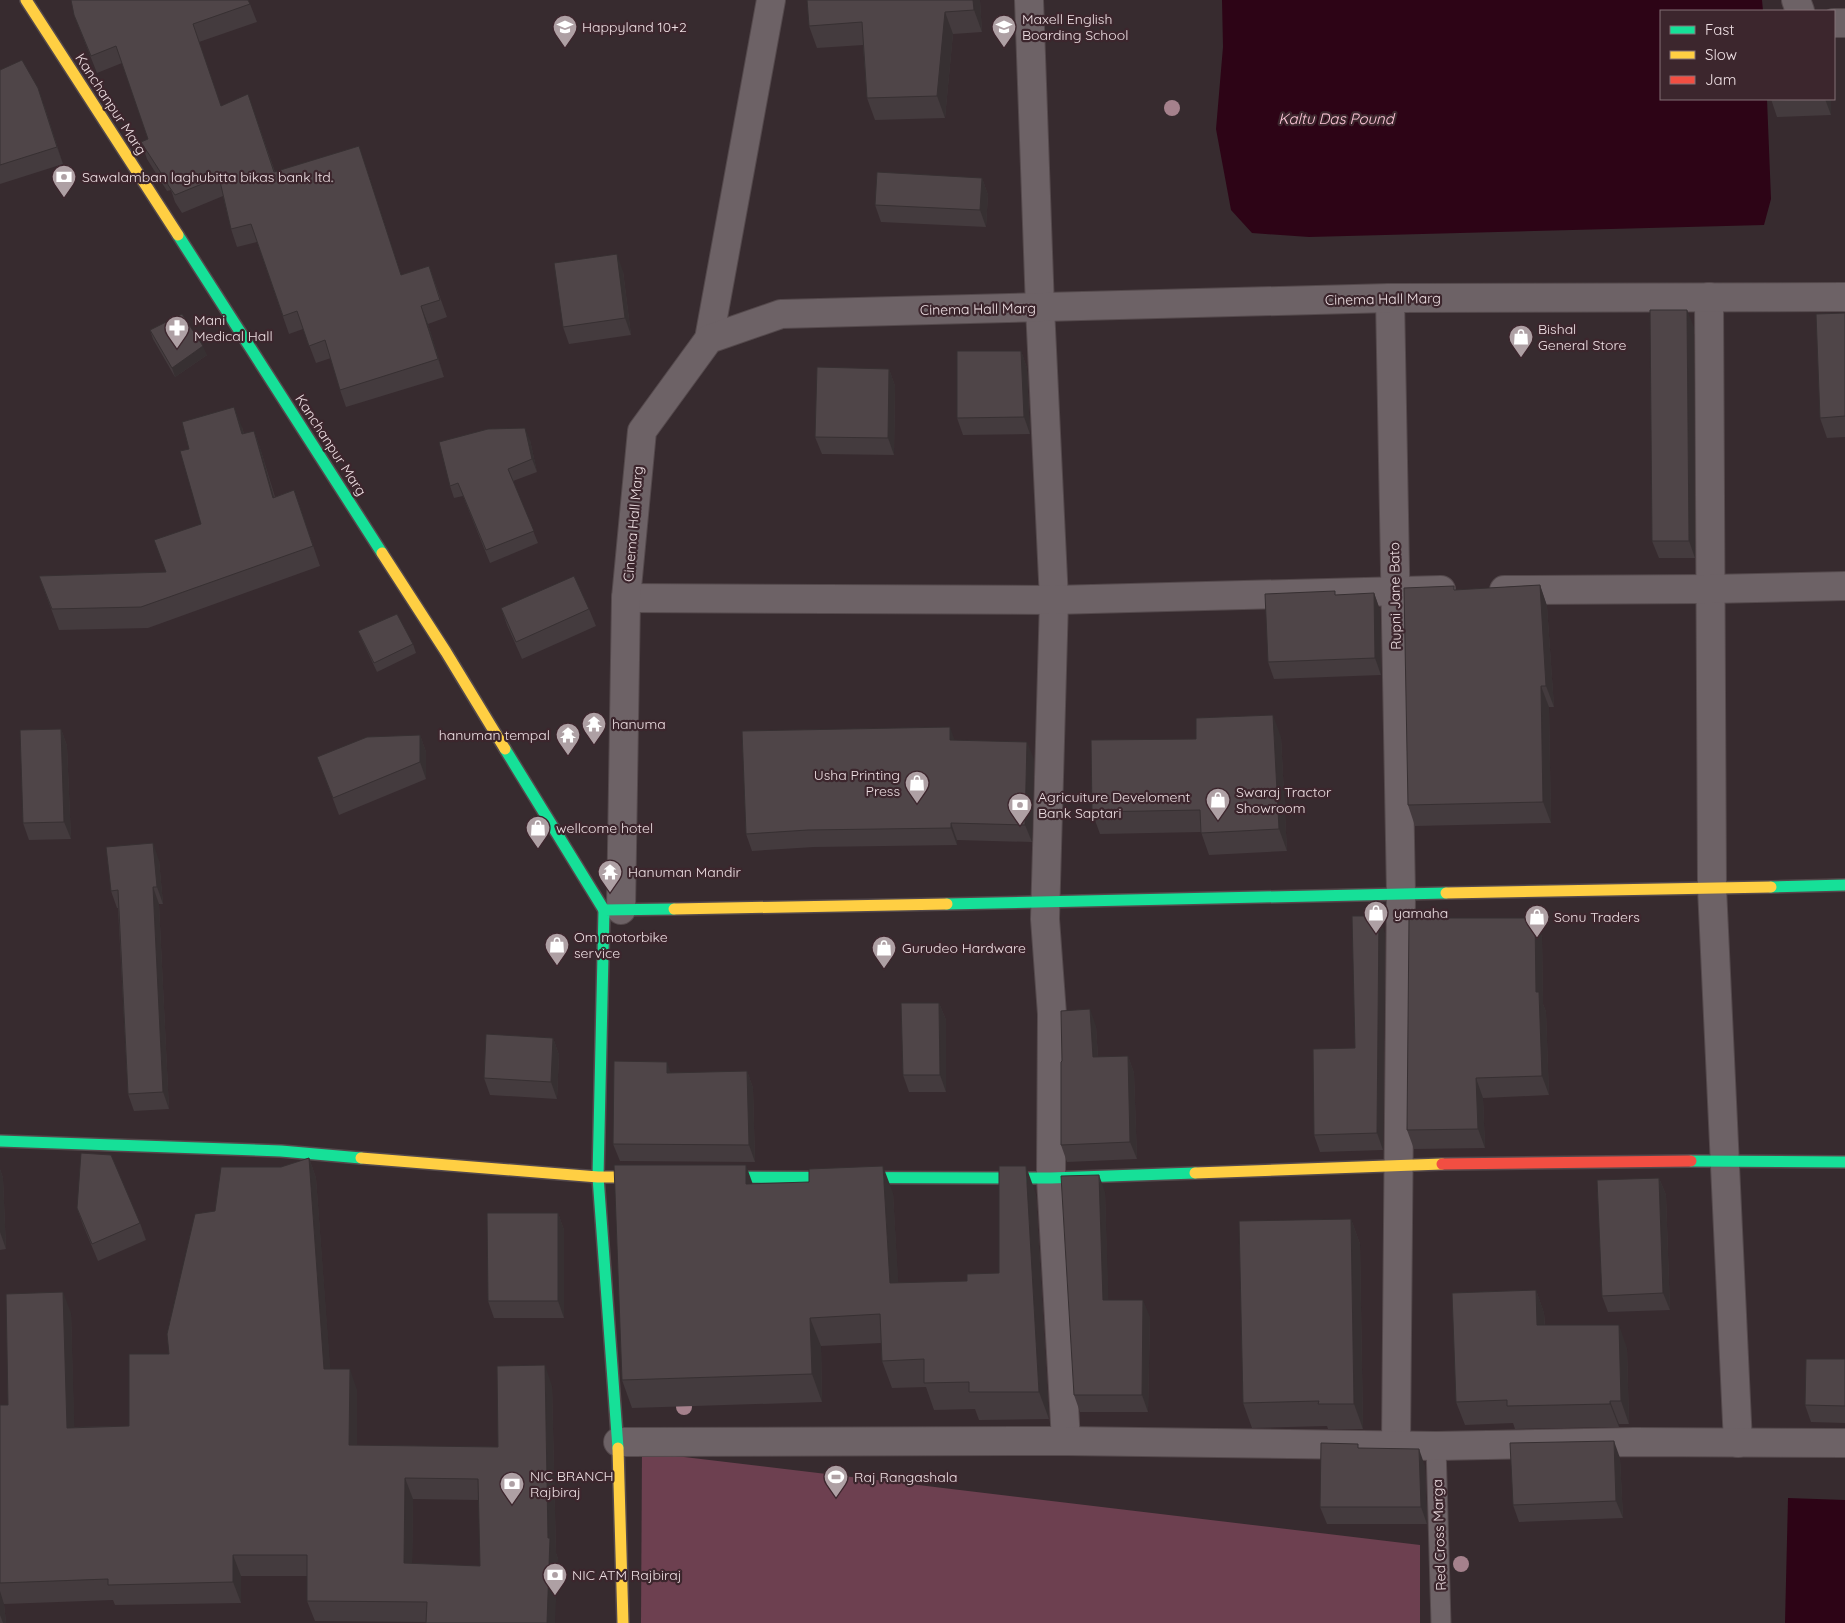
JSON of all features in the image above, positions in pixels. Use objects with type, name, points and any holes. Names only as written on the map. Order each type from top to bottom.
[{"type":"main road","name":"Kanchanpur Marg","points":[[26,0],[612,910]]},
{"type":"main road","points":[[624,1623],[618,1442],[598,1177],[612,910],[1845,885]]},
{"type":"main road","points":[[0,1141],[281,1151],[598,1177],[667,1177]]},
{"type":"main road","points":[[706,1177],[1051,1178],[1400,1165],[1725,1161],[1845,1162]]},
{"type":"street","points":[[709,339],[771,0]]},
{"type":"street","points":[[1029,0],[1040,308],[1054,600],[1046,902],[1052,1014],[1051,1178],[1066,1441]]},
{"type":"street","points":[[1709,297],[1712,888],[1738,1443]]},
{"type":"street","name":"Cinema Hall Marg","points":[[612,910],[626,598],[642,431],[709,339],[781,314],[1390,298],[1845,297]]},
{"type":"street","name":"Rupni Jane Bato","points":[[1390,298],[1401,894],[1396,1446]]},
{"type":"street","points":[[626,598],[1054,600],[1395,590],[1710,589],[1845,586]]},
{"type":"street","points":[[618,1442],[1066,1441],[1396,1446],[1634,1442],[1845,1443]]},
{"type":"lane","name":"Red Cross Marga","points":[[1436,1446],[1441,1623]]},
{"type":"shaded area","name":"Raj Rangashala","points":[[642,1452],[1420,1545],[1420,1623],[641,1623]]},
{"type":"water","name":"Kaltu Das Pound","points":[[1222,0],[1762,0],[1763,10],[1660,10],[1660,100],[1767,100],[1771,199],[1764,225],[1309,237],[1252,233],[1231,210],[1216,129],[1223,47]]},
{"type":"water","points":[[1788,1498],[1845,1500],[1845,1623],[1785,1623]]},
{"type":"building","points":[[71,0],[248,0],[250,4],[193,24],[221,106],[248,94],[274,172],[359,146],[401,275],[429,266],[440,300],[421,306],[438,359],[340,390],[325,340],[309,346],[297,311],[283,316],[251,224],[231,229],[219,177],[175,195],[168,185],[165,173],[161,173],[141,142],[148,139],[116,46],[91,56],[74,15]]},
{"type":"building","points":[[807,0],[973,0],[974,10],[945,12],[937,96],[867,98],[862,22],[809,26]]},
{"type":"building","points":[[22,60],[38,88],[57,147],[0,165],[0,70]]},
{"type":"building","points":[[877,172],[982,178],[980,210],[875,205]]},
{"type":"building","points":[[617,254],[625,318],[563,327],[554,263]]},
{"type":"building","points":[[1650,310],[1687,310],[1689,541],[1652,541]]},
{"type":"building","points":[[1845,313],[1845,416],[1820,418],[1816,314]]},
{"type":"building","points":[[182,314],[203,346],[172,368],[150,330]]},
{"type":"building","points":[[957,351],[1021,351],[1024,417],[957,418]]},
{"type":"building","points":[[817,367],[889,369],[888,438],[815,437]]},
{"type":"building","points":[[234,407],[242,434],[254,431],[273,498],[294,490],[313,546],[141,607],[52,609],[39,576],[166,572],[154,540],[201,524],[180,451],[189,449],[182,422]]},
{"type":"building","points":[[525,428],[532,459],[508,469],[534,531],[486,550],[458,483],[450,486],[439,442],[488,429]]},
{"type":"building","points":[[574,576],[589,609],[516,642],[501,608]]},
{"type":"building","points":[[1540,585],[1546,686],[1541,686],[1543,802],[1408,805],[1404,588],[1454,586],[1454,590]]},
{"type":"building","points":[[1335,591],[1335,595],[1374,593],[1375,658],[1268,662],[1265,594]]},
{"type":"building","points":[[397,614],[413,644],[374,663],[358,631]]},
{"type":"building","points":[[1273,715],[1279,829],[1201,833],[1200,810],[1092,812],[1091,740],[1196,739],[1196,718]]},
{"type":"building","points":[[950,727],[950,740],[1027,742],[1025,825],[951,823],[951,828],[808,830],[746,834],[742,731]]},
{"type":"building","points":[[61,729],[64,822],[23,823],[20,730]]},
{"type":"building","points":[[420,735],[420,762],[333,798],[317,757],[367,737]]},
{"type":"building","points":[[153,843],[157,887],[153,887],[163,1092],[128,1094],[118,890],[111,891],[106,847]]},
{"type":"building","points":[[1352,916],[1379,916],[1377,1133],[1314,1135],[1313,1049],[1355,1048]]},
{"type":"building","points":[[1409,918],[1535,918],[1536,992],[1539,992],[1542,1076],[1476,1078],[1478,1129],[1407,1130]]},
{"type":"building","points":[[901,1003],[939,1003],[940,1075],[903,1075]]},
{"type":"building","points":[[1090,1009],[1093,1057],[1128,1056],[1130,1142],[1061,1145],[1061,1011]]},
{"type":"building","points":[[486,1034],[553,1038],[551,1082],[484,1078]]},
{"type":"building","points":[[614,1061],[667,1062],[667,1073],[747,1071],[749,1145],[613,1144]]},
{"type":"building","points":[[81,1153],[111,1155],[140,1223],[92,1244],[77,1208]]},
{"type":"building","points":[[309,1158],[324,1369],[350,1369],[349,1445],[498,1447],[497,1366],[545,1365],[548,1538],[550,1538],[547,1623],[426,1623],[427,1602],[307,1601],[307,1555],[233,1555],[233,1582],[108,1585],[108,1579],[0,1583],[0,1405],[8,1405],[6,1294],[63,1292],[67,1428],[129,1426],[129,1354],[169,1354],[167,1334],[195,1214],[215,1211],[221,1167],[281,1167]],"holes":[[[405,1478],[478,1479],[480,1566],[404,1563]]]},
{"type":"building","points":[[614,1165],[746,1165],[746,1184],[809,1182],[809,1169],[883,1166],[890,1283],[967,1281],[967,1274],[999,1273],[999,1166],[1026,1166],[1039,1392],[969,1392],[969,1382],[924,1383],[924,1359],[882,1361],[880,1314],[810,1318],[812,1374],[622,1380]]},
{"type":"building","points":[[1099,1175],[1103,1300],[1143,1300],[1142,1395],[1074,1395],[1061,1176]]},
{"type":"building","points":[[1659,1178],[1663,1293],[1602,1296],[1597,1180]]},
{"type":"building","points":[[487,1213],[558,1213],[558,1301],[488,1301]]},
{"type":"building","points":[[1351,1219],[1354,1404],[1318,1404],[1319,1401],[1243,1403],[1239,1221]]},
{"type":"building","points":[[1536,1290],[1537,1325],[1619,1325],[1621,1401],[1610,1401],[1610,1404],[1507,1406],[1507,1400],[1456,1402],[1452,1293]]},
{"type":"building","points":[[1806,1359],[1845,1359],[1845,1406],[1805,1405]]},
{"type":"building","points":[[1614,1441],[1616,1501],[1513,1505],[1510,1443]]},
{"type":"building","points":[[1321,1443],[1358,1444],[1358,1448],[1419,1449],[1421,1507],[1320,1507]]},
{"type":"traffic: fast","points":[[178,235],[382,553]]},
{"type":"traffic: fast","points":[[505,749],[604,910]]},
{"type":"traffic: fast","points":[[1771,887],[1845,885]]},
{"type":"traffic: fast","points":[[947,904],[1446,893]]},
{"type":"traffic: fast","points":[[618,1448],[598,1177],[604,910],[674,909]]},
{"type":"traffic: fast","points":[[0,1141],[281,1151],[361,1158]]},
{"type":"traffic: fast","points":[[1691,1161],[1845,1162]]},
{"type":"traffic: fast","points":[[713,1177],[1051,1178],[1195,1173]]},
{"type":"traffic: slow","points":[[26,0],[178,235]]},
{"type":"traffic: slow","points":[[382,553],[446,652],[505,749]]},
{"type":"traffic: slow","points":[[1446,893],[1771,887]]},
{"type":"traffic: slow","points":[[674,909],[947,904]]},
{"type":"traffic: slow","points":[[361,1158],[598,1177],[652,1177]]},
{"type":"traffic: slow","points":[[1195,1173],[1442,1164]]},
{"type":"traffic: slow","points":[[618,1448],[623,1623]]},
{"type":"traffic: jam","points":[[1442,1164],[1691,1161]]},
{"type":"place","name":"Happyland 10+2","points":[[565,48]]},
{"type":"place","name":"Maxell English Boarding School","points":[[1004,48]]},
{"type":"place","name":"Sawalamban laghubitta bikas bank ltd.","points":[[64,198]]},
{"type":"place","name":"Mani Medical Hall","points":[[177,349]]},
{"type":"place","name":"Bishal General Store","points":[[1521,358]]},
{"type":"place","name":"hanuma","points":[[594,745]]},
{"type":"place","name":"hanuman tempal","points":[[568,756]]},
{"type":"place","name":"Usha Printing Press","points":[[917,804]]},
{"type":"place","name":"Swaraj Tractor Showroom","points":[[1218,821]]},
{"type":"place","name":"Agricuiture Develoment Bank Saptari","points":[[1020,826]]},
{"type":"place","name":"wellcome hotel","points":[[538,849]]},
{"type":"place","name":"Hanuman Mandir","points":[[610,893]]},
{"type":"place","name":"yamaha","points":[[1376,934]]},
{"type":"place","name":"Sonu Traders","points":[[1537,938]]},
{"type":"place","name":"Om motorbike service","points":[[557,966]]},
{"type":"place","name":"Gurudeo Hardware","points":[[884,969]]},
{"type":"place","name":"Raj Rangashala","points":[[836,1498]]},
{"type":"place","name":"NIC BRANCH Rajbiraj","points":[[512,1505]]},
{"type":"place","name":"NIC ATM Rajbiraj","points":[[555,1596]]}]
